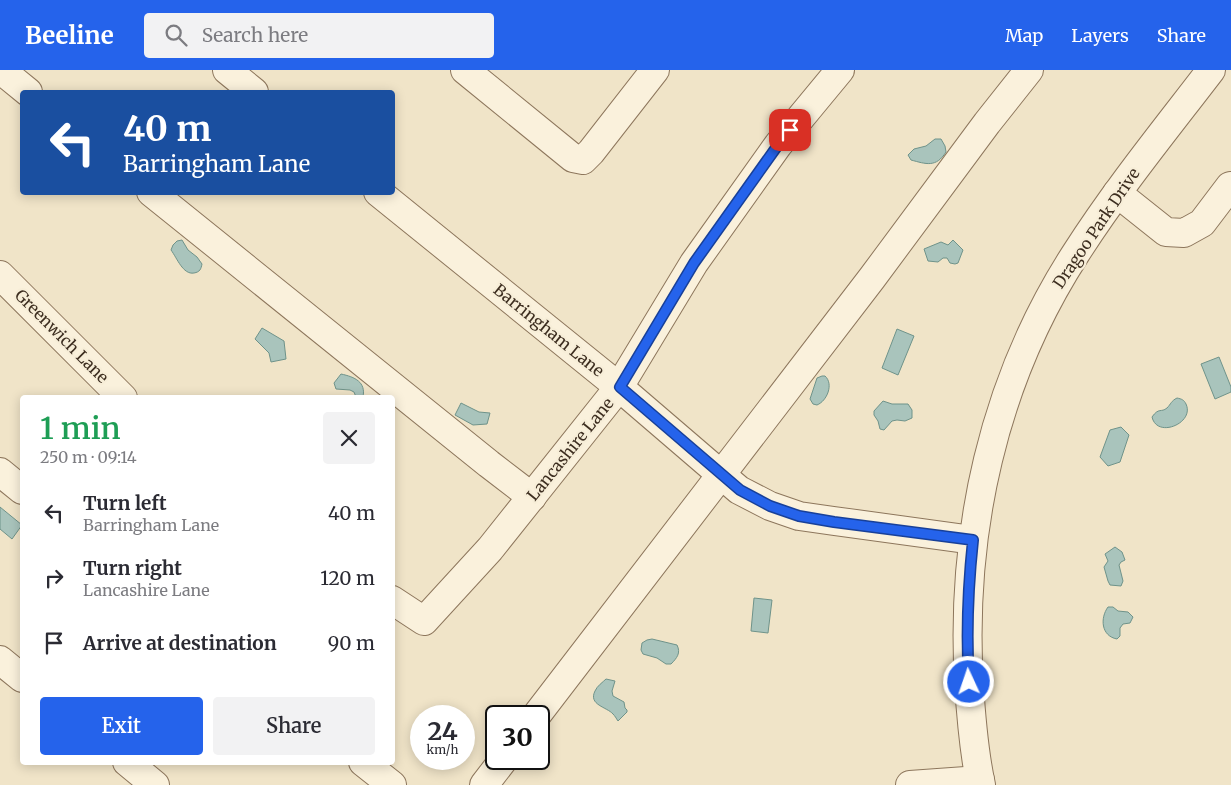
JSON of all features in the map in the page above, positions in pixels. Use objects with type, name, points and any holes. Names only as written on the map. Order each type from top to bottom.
[{"type":"street","points":[[1,70],[26,90]]},
{"type":"street","points":[[226,70],[251,90]]},
{"type":"street","points":[[465,70],[572,158],[583,160],[592,152],[655,70]]},
{"type":"street","name":"Lancashire Lane","points":[[395,602],[424,621],[490,549],[620,387],[694,263],[778,145],[840,70]]},
{"type":"street","points":[[544,705],[1029,70]]},
{"type":"street","name":"Dragoo Park Drive","points":[[980,783],[970,712],[967,651],[968,590],[973,540],[985,469],[995,432],[1017,367],[1043,309],[1075,254],[1117,193],[1211,70]]},
{"type":"street","points":[[1117,193],[1166,232],[1184,233],[1202,223],[1230,186]]},
{"type":"street","points":[[155,195],[532,497]]},
{"type":"street","name":"Barringham Lane","points":[[382,195],[620,387],[740,490],[770,506],[799,516],[973,540]]},
{"type":"street","name":"Greenwich Lane","points":[[0,275],[120,395]]},
{"type":"street","points":[[0,472],[20,488]]},
{"type":"street","points":[[0,660],[20,676]]},
{"type":"street","points":[[131,765],[155,785]]},
{"type":"street","points":[[367,765],[392,785]]},
{"type":"street","points":[[484,785],[496,770]]},
{"type":"street","points":[[910,785],[980,783]]},
{"type":"water","points":[[935,139],[941,139],[946,152],[938,161],[930,164],[911,160],[908,155],[914,149],[926,146]]},
{"type":"water","points":[[182,240],[188,250],[202,264],[198,272],[190,273],[183,269],[171,250],[177,241]]},
{"type":"water","points":[[953,240],[963,250],[958,263],[950,263],[947,258],[943,258],[938,262],[928,261],[924,249],[941,242],[948,245]]},
{"type":"water","points":[[262,328],[284,341],[286,359],[271,362],[269,353],[255,339]]},
{"type":"water","points":[[897,329],[914,336],[898,375],[882,368]]},
{"type":"water","points":[[1219,357],[1231,387],[1231,392],[1215,399],[1201,364]]},
{"type":"water","points":[[341,374],[351,377],[361,384],[363,395],[355,395],[350,390],[336,389],[334,383]]},
{"type":"water","points":[[822,376],[828,379],[829,388],[824,400],[817,405],[813,404],[810,399],[817,378]]},
{"type":"water","points":[[1177,398],[1183,400],[1186,404],[1187,411],[1181,422],[1167,428],[1155,424],[1152,417],[1154,414],[1167,408]]},
{"type":"water","points":[[883,401],[892,404],[908,404],[912,410],[912,418],[905,421],[892,421],[884,430],[880,429],[874,411]]},
{"type":"water","points":[[461,403],[479,412],[490,413],[487,424],[473,425],[455,415]]},
{"type":"water","points":[[1121,427],[1129,435],[1120,462],[1108,466],[1100,457],[1110,430]]},
{"type":"water","points":[[0,507],[20,523],[20,528],[12,539],[0,529]]},
{"type":"water","points":[[1115,547],[1122,552],[1125,560],[1119,565],[1123,581],[1121,586],[1110,585],[1104,567],[1108,561],[1105,554]]},
{"type":"water","points":[[754,598],[772,600],[768,633],[751,631]]},
{"type":"water","points":[[1108,607],[1128,612],[1133,617],[1130,623],[1123,624],[1120,628],[1120,636],[1117,639],[1105,630],[1103,621]]},
{"type":"water","points":[[652,639],[677,645],[678,655],[671,664],[666,664],[657,658],[643,654],[641,650],[642,643]]},
{"type":"water","points":[[606,679],[615,681],[612,691],[613,696],[624,702],[627,710],[618,721],[613,714],[594,700],[596,689]]},
{"type":"route","points":[[790,130],[694,263],[620,387],[740,490],[770,506],[799,516],[834,522],[973,540],[968,590],[967,651],[969,682]]}]
